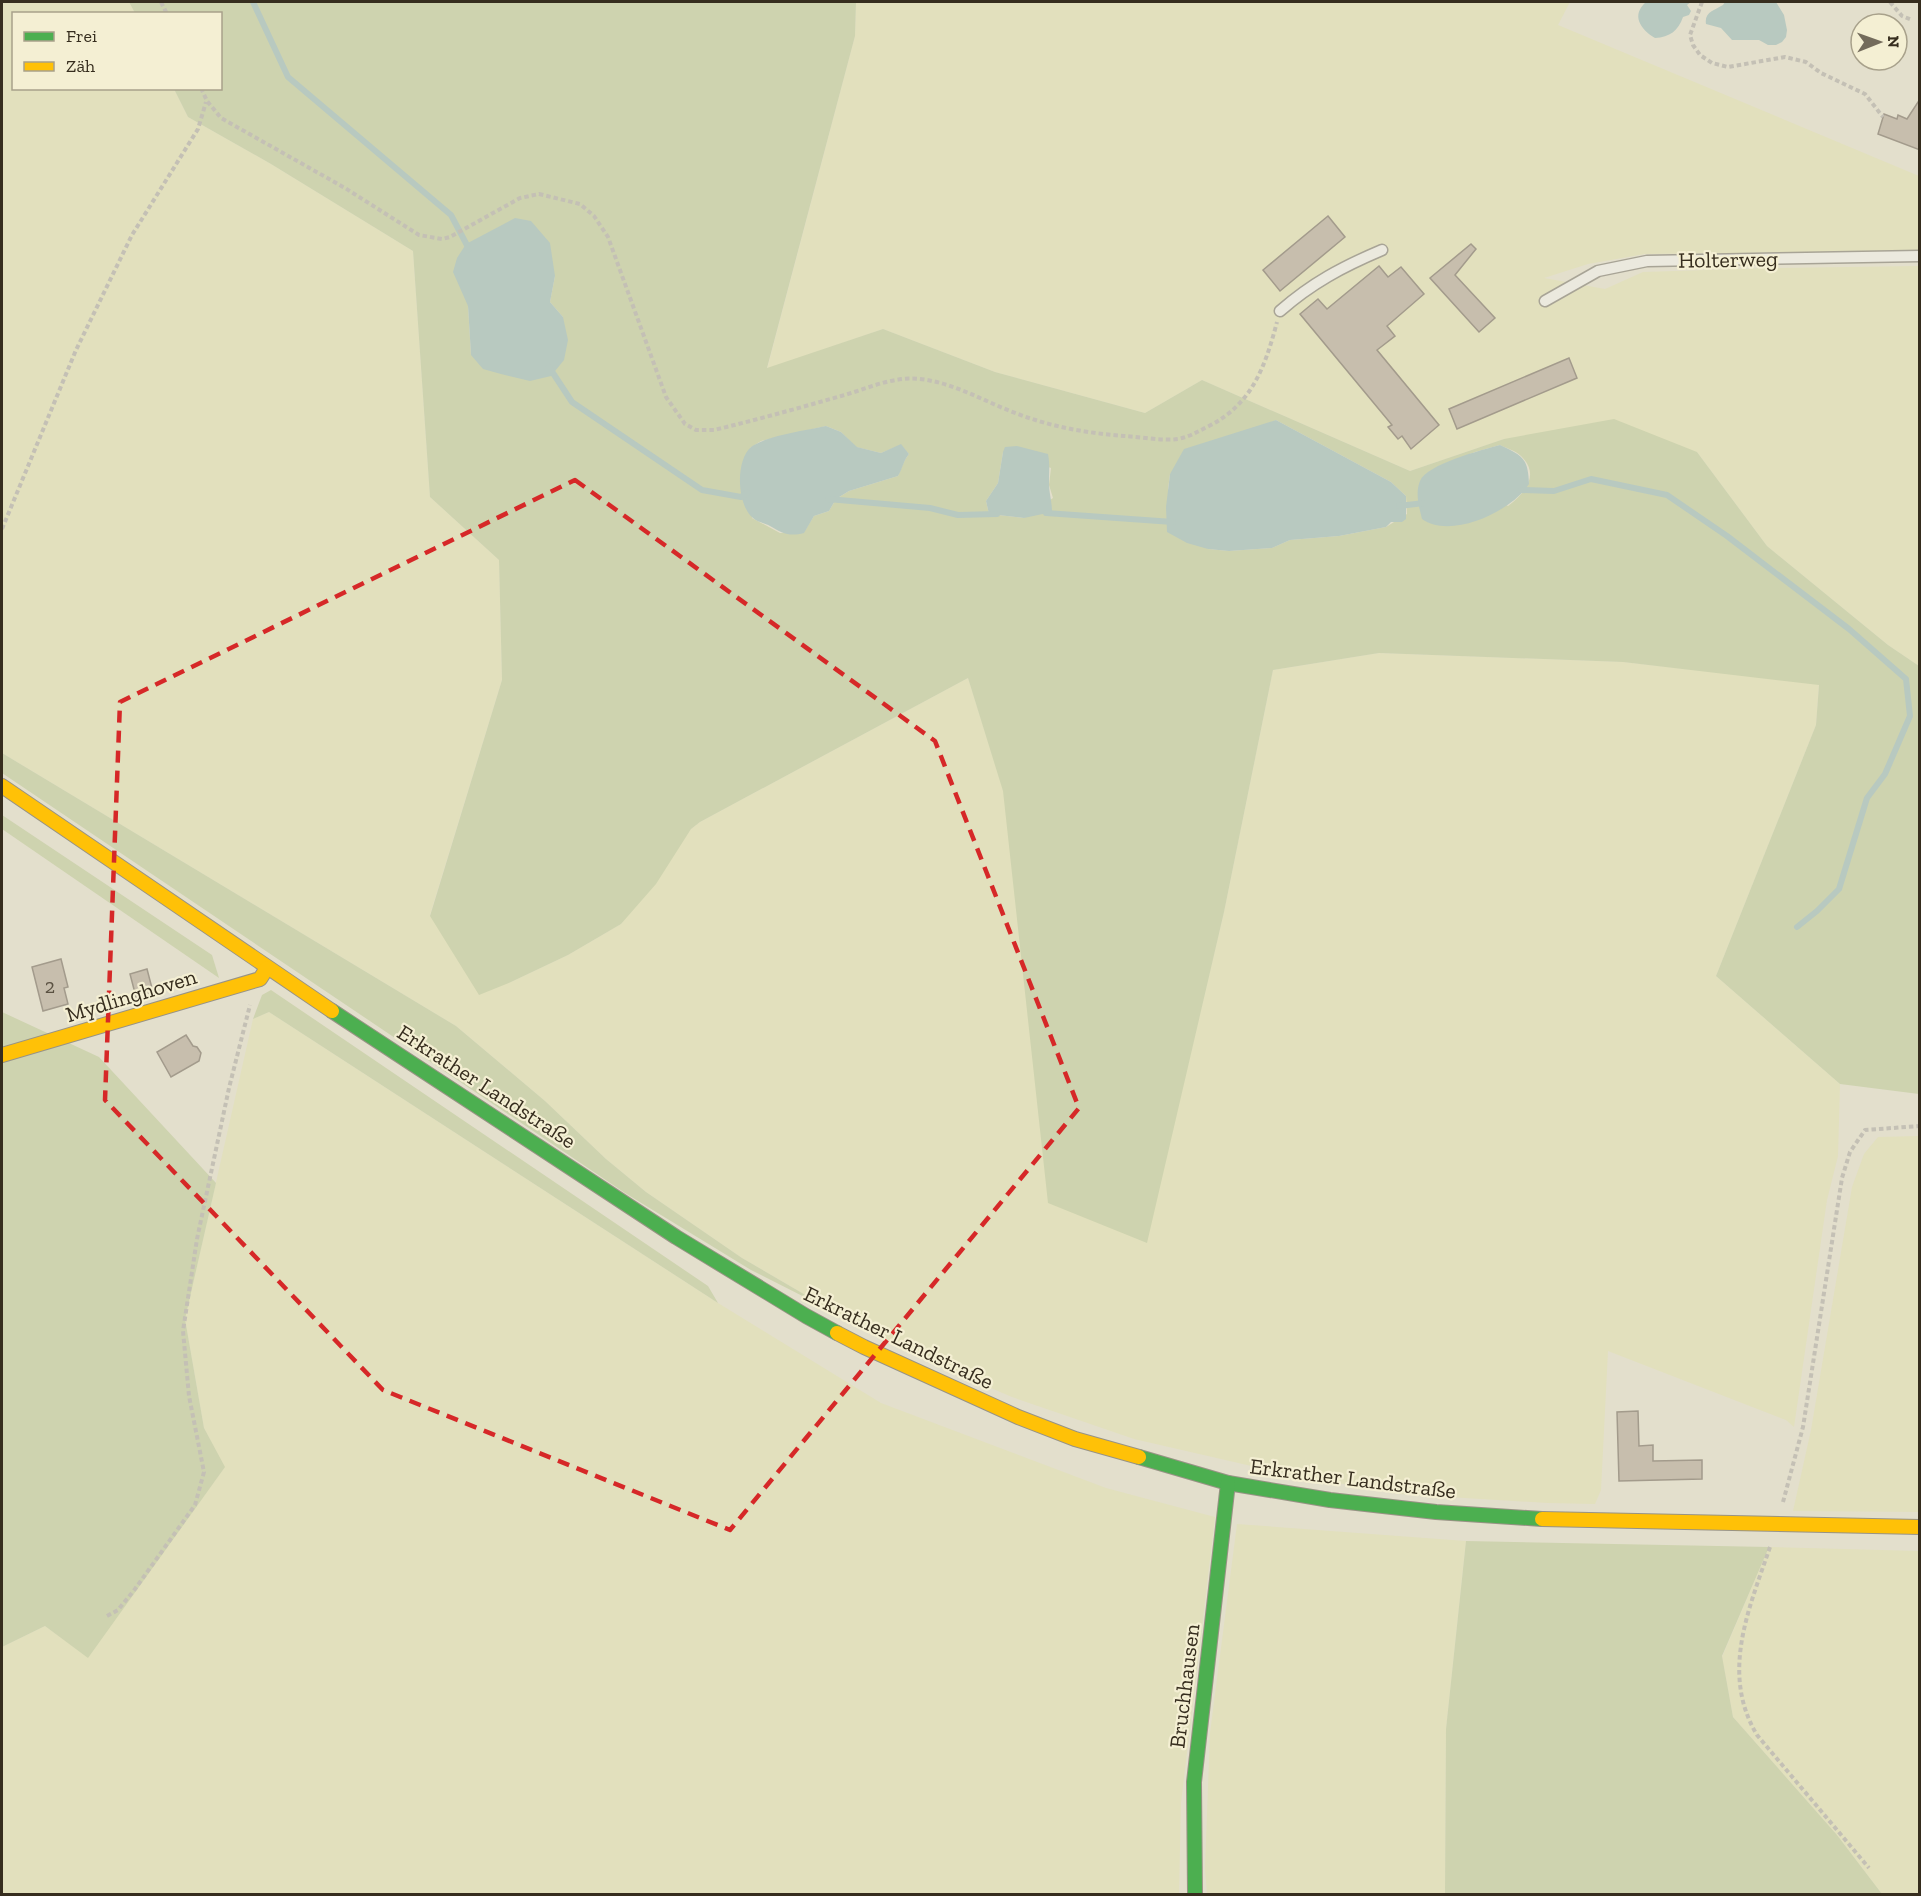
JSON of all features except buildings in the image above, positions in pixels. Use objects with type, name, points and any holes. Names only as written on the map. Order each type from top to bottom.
[{"type":"street","name":"Erkrather Landstraße","points":[[2,786],[264,973],[676,1237],[806,1316],[864,1347],[1018,1417],[1075,1439],[1228,1483],[1330,1500],[1436,1512],[1550,1520],[1920,1527]]},
{"type":"street","name":"Mydlinghoven","points":[[2,1055],[264,973]]},
{"type":"street","name":"Bruchhausen","points":[[1195,1894],[1194,1782],[1228,1483]]},
{"type":"lane","points":[[1280,311],[1304,290],[1326,276],[1382,250]]},
{"type":"lane","name":"Holterweg","points":[[1545,301],[1598,271],[1647,261],[1920,256]]},
{"type":"path","points":[[1702,2],[1690,35],[1700,55],[1712,63],[1728,67],[1785,57],[1806,62],[1865,94],[1884,117]]},
{"type":"path","points":[[1890,2],[1902,15],[1912,21]]},
{"type":"path","points":[[202,90],[207,102],[221,118],[345,188],[418,235],[442,239],[450,237],[492,212],[532,195],[539,194],[580,204],[594,216],[608,237],[666,397],[685,424],[696,430],[714,430],[731,426],[903,378],[943,384],[1017,414],[1060,427],[1095,434],[1176,439],[1190,436],[1222,420],[1237,408],[1260,376],[1267,361],[1280,311]]},
{"type":"path","points":[[2,529],[76,350],[132,235],[198,129],[207,102]]},
{"type":"path","points":[[106,1616],[118,1610],[135,1590],[195,1505],[204,1472],[189,1396],[183,1331],[197,1239],[227,1100],[252,995],[264,973]]},
{"type":"path","points":[[1776,1526],[1796,1461],[1803,1427],[1842,1178],[1850,1152],[1865,1130],[1920,1126]]},
{"type":"path","points":[[1772,1540],[1750,1606],[1738,1657],[1738,1677],[1744,1707],[1749,1723],[1757,1735],[1869,1868]]},
{"type":"highlighted area","points":[[575,480],[935,741],[1079,1108],[730,1530],[383,1390],[105,1100],[120,702]]},
{"type":"shaded area","points":[[2,2],[129,2],[134,12],[12,12],[12,90],[174,90],[188,117],[271,164],[413,251],[430,497],[499,560],[502,680],[430,915],[511,982],[568,955],[621,924],[691,829],[700,822],[968,678],[1146,1243],[1224,912],[1273,670],[1379,653],[1623,662],[1819,684],[1816,725],[1716,976],[1840,1084],[1838,1156],[1827,1200],[1794,1427],[1786,1420],[1608,1351],[1601,1490],[1595,1504],[1548,1503],[1399,1494],[1273,1471],[1134,1439],[1012,1397],[932,1363],[838,1314],[742,1258],[646,1192],[606,1159],[545,1101],[456,1026],[2,753]]},
{"type":"shaded area","points":[[856,2],[1570,2],[1558,25],[1919,176],[1919,251],[1645,254],[1588,264],[1544,278],[1605,289],[1643,272],[1919,266],[1919,666],[1888,645],[1767,546],[1697,452],[1504,439],[1410,471],[1202,380],[1145,413],[995,372],[883,329],[767,369],[855,36]]},
{"type":"shaded area","points":[[1646,2],[1691,2],[1687,5],[1691,11],[1689,15],[1683,17],[1673,32],[1655,38],[1639,22],[1639,12]]},
{"type":"shaded area","points":[[1725,2],[1776,2],[1784,15],[1786,37],[1776,45],[1768,45],[1759,40],[1732,40],[1721,28],[1706,24],[1708,14]]},
{"type":"shaded area","points":[[515,218],[531,221],[550,243],[555,276],[550,302],[563,317],[568,340],[564,360],[551,376],[530,381],[483,369],[471,355],[468,306],[453,272],[457,258],[466,244]]},
{"type":"shaded area","points":[[1276,420],[1391,482],[1406,496],[1406,519],[1402,522],[1391,522],[1386,527],[1339,536],[1290,540],[1272,548],[1229,551],[1208,549],[1187,543],[1167,532],[1166,507],[1170,474],[1184,449]]},
{"type":"shaded area","points":[[826,426],[841,432],[857,447],[881,453],[901,444],[909,454],[898,476],[849,491],[836,499],[829,511],[814,516],[804,533],[786,534],[755,519],[748,512],[744,503],[740,483],[742,462],[751,447],[787,434]]},
{"type":"shaded area","points":[[1500,445],[1519,455],[1525,463],[1529,484],[1521,494],[1509,504],[1480,520],[1449,526],[1434,525],[1422,519],[1418,490],[1420,481],[1425,475],[1456,458]]},
{"type":"shaded area","points":[[1017,446],[1048,454],[1052,512],[1024,518],[989,514],[986,501],[998,483],[1005,447]]},
{"type":"shaded area","points":[[269,1012],[718,1303],[881,1403],[1106,1488],[1215,1517],[1181,1803],[1179,1894],[2,1894],[2,1647],[45,1626],[88,1657],[224,1468],[204,1428],[185,1319],[253,1019]]},
{"type":"shaded area","points":[[1919,1136],[1919,1512],[1793,1511],[1811,1430],[1852,1187],[1864,1154],[1878,1137]]},
{"type":"shaded area","points":[[1237,1524],[1466,1541],[1446,1729],[1445,1894],[1207,1894],[1205,1868],[1210,1733]]},
{"type":"shaded area","points":[[1769,1547],[1919,1551],[1919,1894],[1882,1894],[1837,1835],[1733,1717],[1722,1657]]},
{"type":"green space","points":[[129,2],[856,2],[855,36],[767,368],[883,329],[995,372],[1145,413],[1202,380],[1410,471],[1504,439],[1614,419],[1697,452],[1767,546],[1888,645],[1919,666],[1919,1094],[1840,1084],[1716,976],[1816,725],[1819,685],[1623,662],[1379,653],[1273,670],[1224,912],[1147,1243],[1048,1203],[1003,791],[968,678],[700,822],[691,829],[656,884],[621,924],[568,955],[479,995],[430,916],[502,680],[499,560],[430,497],[413,251],[271,164],[188,117],[174,90],[222,90],[222,12],[134,12]],"holes":[[[555,276],[550,302],[563,317],[471,355],[468,306]],[[1276,420],[1391,482],[1406,496],[1407,514],[1386,527],[1339,536],[1290,540],[1272,548],[1229,551],[1208,549],[1168,489],[1170,474]],[[826,426],[841,432],[856,447],[881,453],[901,445],[909,454],[898,476],[849,491],[836,499],[829,511],[814,516],[804,532],[780,533],[752,518],[750,448],[761,441]],[[1500,445],[1519,454],[1530,470],[1528,484],[1520,496],[1508,506],[1439,466]],[[1003,452],[1051,468],[1049,485],[1053,498],[1024,518],[989,514],[986,501],[998,483]]]},
{"type":"green space","points":[[2,753],[456,1026],[545,1101],[606,1159],[646,1192],[742,1258],[838,1314],[751,1270],[625,1193],[2,773]]},
{"type":"green space","points":[[2,815],[212,955],[219,978],[2,829]]},
{"type":"green space","points":[[271,990],[708,1286],[718,1303],[269,1012],[253,1019],[262,995]]},
{"type":"green space","points":[[2,1012],[99,1057],[216,1183],[185,1319],[204,1428],[225,1467],[88,1658],[45,1626],[2,1647]]},
{"type":"green space","points":[[1466,1541],[1769,1547],[1722,1656],[1733,1717],[1837,1835],[1882,1894],[1445,1894],[1446,1729]]},
{"type":"waterway","points":[[253,2],[288,77],[451,215],[469,249]]},
{"type":"waterway","points":[[549,367],[572,402],[702,490],[741,497],[747,493]]},
{"type":"waterway","points":[[1521,490],[1554,491],[1591,479],[1667,495],[1727,536],[1849,629],[1906,679],[1910,716],[1885,774],[1867,798],[1839,889],[1797,927]]},
{"type":"waterway","points":[[828,499],[930,508],[958,515],[997,514]]},
{"type":"waterway","points":[[1399,506],[1424,503]]},
{"type":"waterway","points":[[1046,513],[1173,522]]},
{"type":"traffic: fast","points":[[332,1011],[676,1237],[837,1333]]},
{"type":"traffic: fast","points":[[1139,1457],[1228,1483],[1330,1500],[1436,1512],[1542,1519]]},
{"type":"traffic: fast","points":[[1195,1894],[1194,1782],[1228,1483]]},
{"type":"traffic: slow","points":[[2,786],[332,1011]]},
{"type":"traffic: slow","points":[[2,1055],[260,979],[267,968]]},
{"type":"traffic: slow","points":[[837,1333],[1018,1417],[1075,1439],[1139,1457]]},
{"type":"traffic: slow","points":[[1542,1519],[1920,1527]]}]
